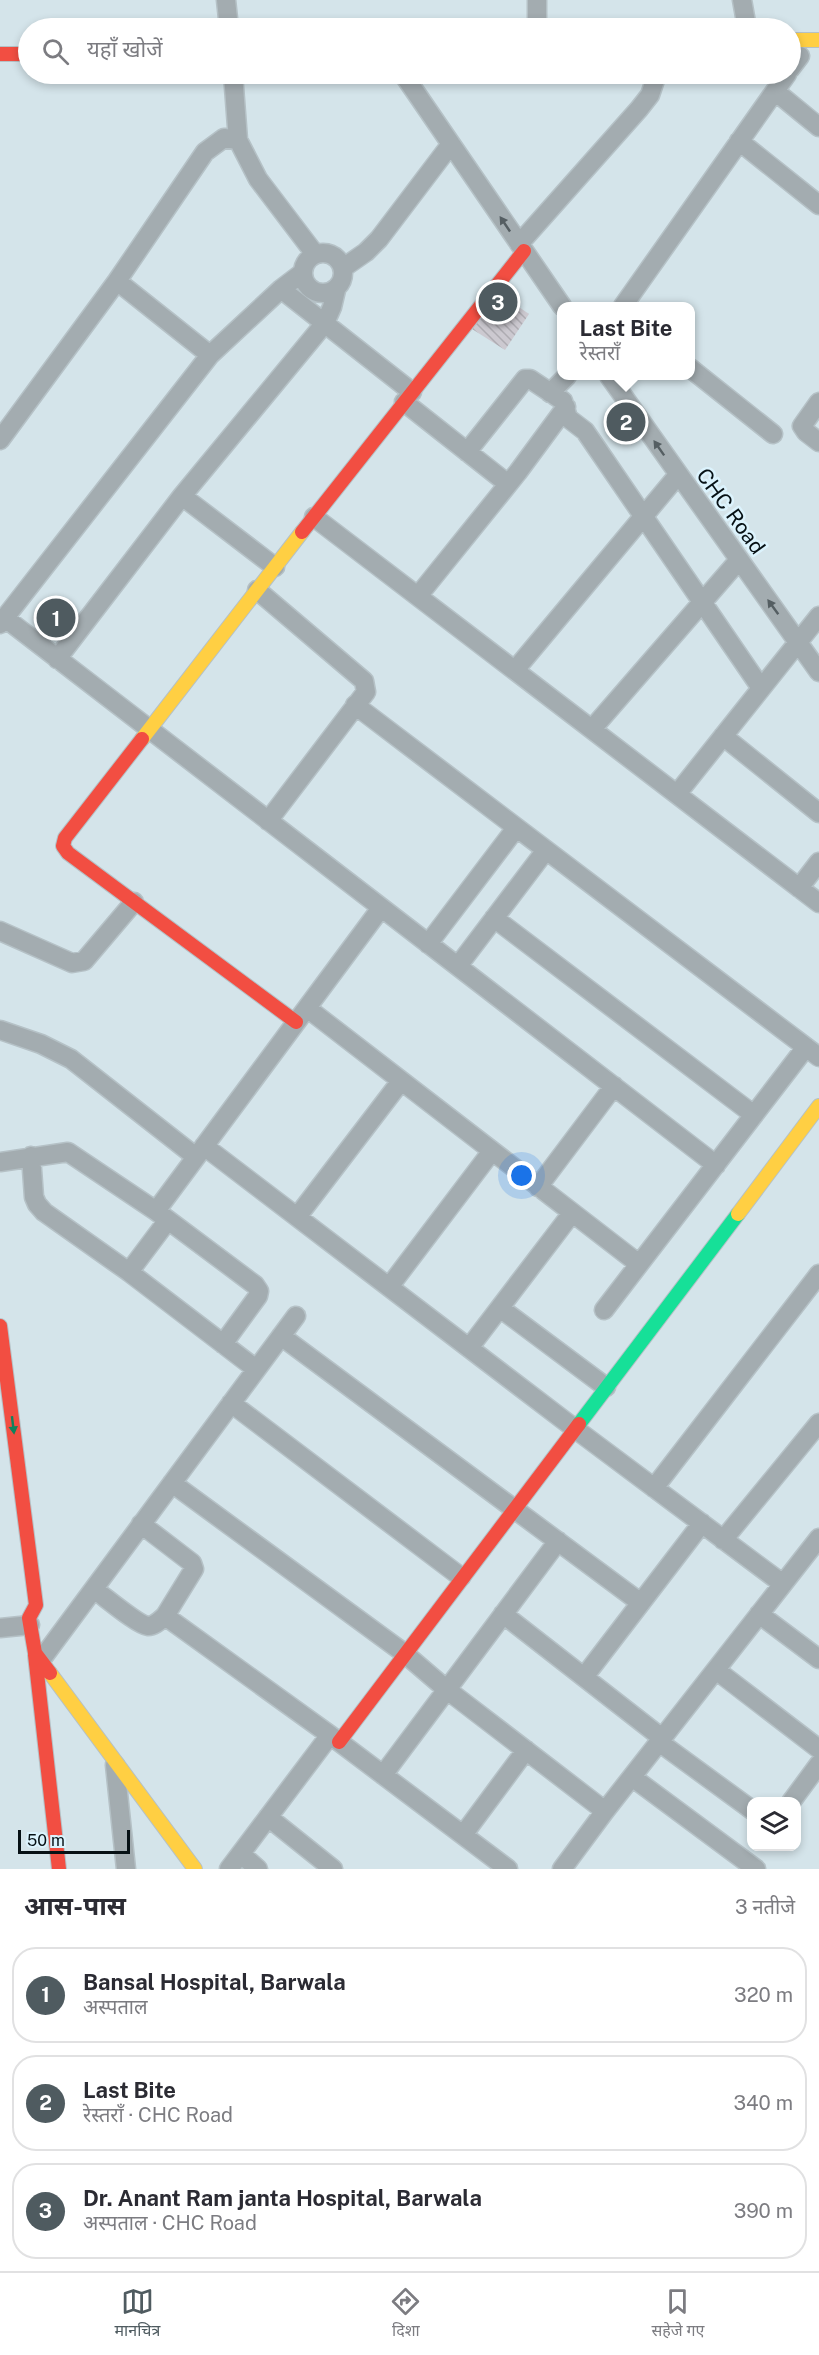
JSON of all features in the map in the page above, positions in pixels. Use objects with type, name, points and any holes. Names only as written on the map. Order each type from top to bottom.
[{"type":"street","points":[[226,0],[227,18]]},
{"type":"street","points":[[537,0],[537,18]]},
{"type":"street","points":[[742,0],[745,18]]},
{"type":"street","points":[[0,40],[18,40]]},
{"type":"street","points":[[801,53],[819,40]]},
{"type":"street","points":[[0,54],[18,54]]},
{"type":"street","points":[[234,84],[238,140],[258,179],[315,254]]},
{"type":"street","points":[[410,84],[559,302]]},
{"type":"street","points":[[639,1264],[401,1081],[134,902],[68,853],[63,846],[65,838],[522,248],[650,95],[654,84]]},
{"type":"street","points":[[626,302],[780,84]]},
{"type":"street","points":[[775,92],[819,127]]},
{"type":"street","points":[[0,440],[117,281],[205,152],[224,138],[238,140]]},
{"type":"street","points":[[739,141],[819,205]]},
{"type":"street","points":[[343,268],[366,252],[379,239],[451,144]]},
{"type":"street","points":[[57,659],[182,496],[325,323],[332,308],[336,290],[343,280],[343,268],[337,258],[327,253],[315,254],[306,261],[302,273],[305,284],[314,292],[325,294],[336,290]]},
{"type":"street","points":[[302,273],[281,289],[210,355],[2,621],[57,659],[149,729],[716,1165]]},
{"type":"street","points":[[117,281],[210,355]]},
{"type":"street","points":[[281,289],[325,323],[467,452],[508,484]]},
{"type":"street","points":[[695,372],[773,434]]},
{"type":"street","points":[[467,452],[521,382],[530,379],[563,401],[568,418],[585,431],[761,688]]},
{"type":"street","points":[[550,393],[562,380]]},
{"type":"street","name":"CHC Road","points":[[612,380],[819,672]]},
{"type":"street","points":[[819,402],[802,426],[819,442]]},
{"type":"street","points":[[418,596],[508,484],[566,407]]},
{"type":"street","points":[[515,670],[678,475]]},
{"type":"street","points":[[182,496],[275,567]]},
{"type":"street","points":[[314,517],[819,903]]},
{"type":"street","points":[[592,729],[739,560]]},
{"type":"street","points":[[257,590],[364,681],[366,692],[268,821]]},
{"type":"street","points":[[677,795],[819,616]]},
{"type":"street","points":[[355,705],[812,1052],[754,1115],[604,1310]]},
{"type":"street","points":[[723,736],[819,813]]},
{"type":"street","points":[[428,944],[516,828]]},
{"type":"street","points":[[458,966],[546,850]]},
{"type":"street","points":[[799,888],[819,862]]},
{"type":"street","points":[[0,931],[72,963],[79,963],[84,961],[134,902]]},
{"type":"street","points":[[129,1272],[200,1151],[381,908]]},
{"type":"street","points":[[494,918],[754,1115]]},
{"type":"street","points":[[0,1030],[41,1044],[71,1059],[297,1217],[783,1584]]},
{"type":"street","points":[[297,1217],[401,1081]]},
{"type":"street","points":[[538,1187],[614,1086]]},
{"type":"street","points":[[229,1869],[268,1817],[404,1653],[819,1106]]},
{"type":"street","points":[[389,1287],[492,1151]]},
{"type":"street","points":[[0,1162],[69,1152],[162,1216],[255,1285],[260,1291],[223,1344]]},
{"type":"street","points":[[31,1156],[37,1204],[44,1212],[129,1272],[256,1369]]},
{"type":"street","points":[[469,1348],[572,1213]]},
{"type":"street","points":[[654,1488],[819,1274]]},
{"type":"street","points":[[500,1308],[606,1387]]},
{"type":"street","points":[[38,1657],[95,1590],[141,1524],[296,1316]]},
{"type":"street","points":[[0,1326],[36,1605],[30,1622]]},
{"type":"street","points":[[281,1336],[641,1602]]},
{"type":"street","points":[[231,1403],[461,1577]]},
{"type":"street","points":[[723,1540],[819,1423]]},
{"type":"street","points":[[172,1483],[404,1653],[446,1689],[605,1811]]},
{"type":"street","points":[[584,1677],[702,1523]]},
{"type":"street","points":[[95,1590],[148,1626],[156,1624],[165,1616],[192,1576],[194,1569],[192,1563],[141,1524]]},
{"type":"street","points":[[562,1869],[819,1538]]},
{"type":"street","points":[[383,1775],[558,1541]]},
{"type":"street","points":[[16,1607],[30,1622],[38,1657],[59,1869]]},
{"type":"street","points":[[503,1614],[660,1740],[747,1806]]},
{"type":"street","points":[[759,1614],[819,1659]]},
{"type":"street","points":[[165,1616],[334,1738],[508,1869]]},
{"type":"street","points":[[0,1628],[30,1622]]},
{"type":"street","points":[[38,1657],[195,1869]]},
{"type":"street","points":[[716,1670],[819,1749]]},
{"type":"street","points":[[463,1835],[526,1750]]},
{"type":"street","points":[[115,1760],[126,1869]]},
{"type":"street","points":[[795,1797],[819,1764]]},
{"type":"street","points":[[632,1777],[753,1859]]},
{"type":"street","points":[[268,1817],[333,1869]]},
{"type":"street","points":[[241,1854],[258,1869]]},
{"type":"building","points":[[497,292],[529,314],[505,350],[472,329]]},
{"type":"building","points":[[48,599],[79,622],[65,641],[33,618]]},
{"type":"traffic: fast","points":[[579,1424],[738,1214]]},
{"type":"traffic: slow","points":[[801,40],[819,40]]},
{"type":"traffic: slow","points":[[142,739],[302,532]]},
{"type":"traffic: slow","points":[[738,1214],[819,1106]]},
{"type":"traffic: slow","points":[[50,1673],[195,1869]]},
{"type":"traffic: jam","points":[[0,54],[18,54]]},
{"type":"traffic: jam","points":[[302,532],[524,251]]},
{"type":"traffic: jam","points":[[142,739],[65,838],[63,846],[68,853],[296,1022]]},
{"type":"traffic: jam","points":[[0,1326],[36,1605],[29,1618],[35,1653],[50,1673]]},
{"type":"traffic: jam","points":[[339,1742],[579,1424]]},
{"type":"traffic: jam","points":[[35,1655],[59,1869]]},
{"type":"place","name":"Dr. Anant Ram janta Hospital, Barwala","points":[[498,302]]},
{"type":"place","name":"Last Bite","points":[[626,422]]},
{"type":"place","name":"Bansal Hospital, Barwala","points":[[56,618]]}]
